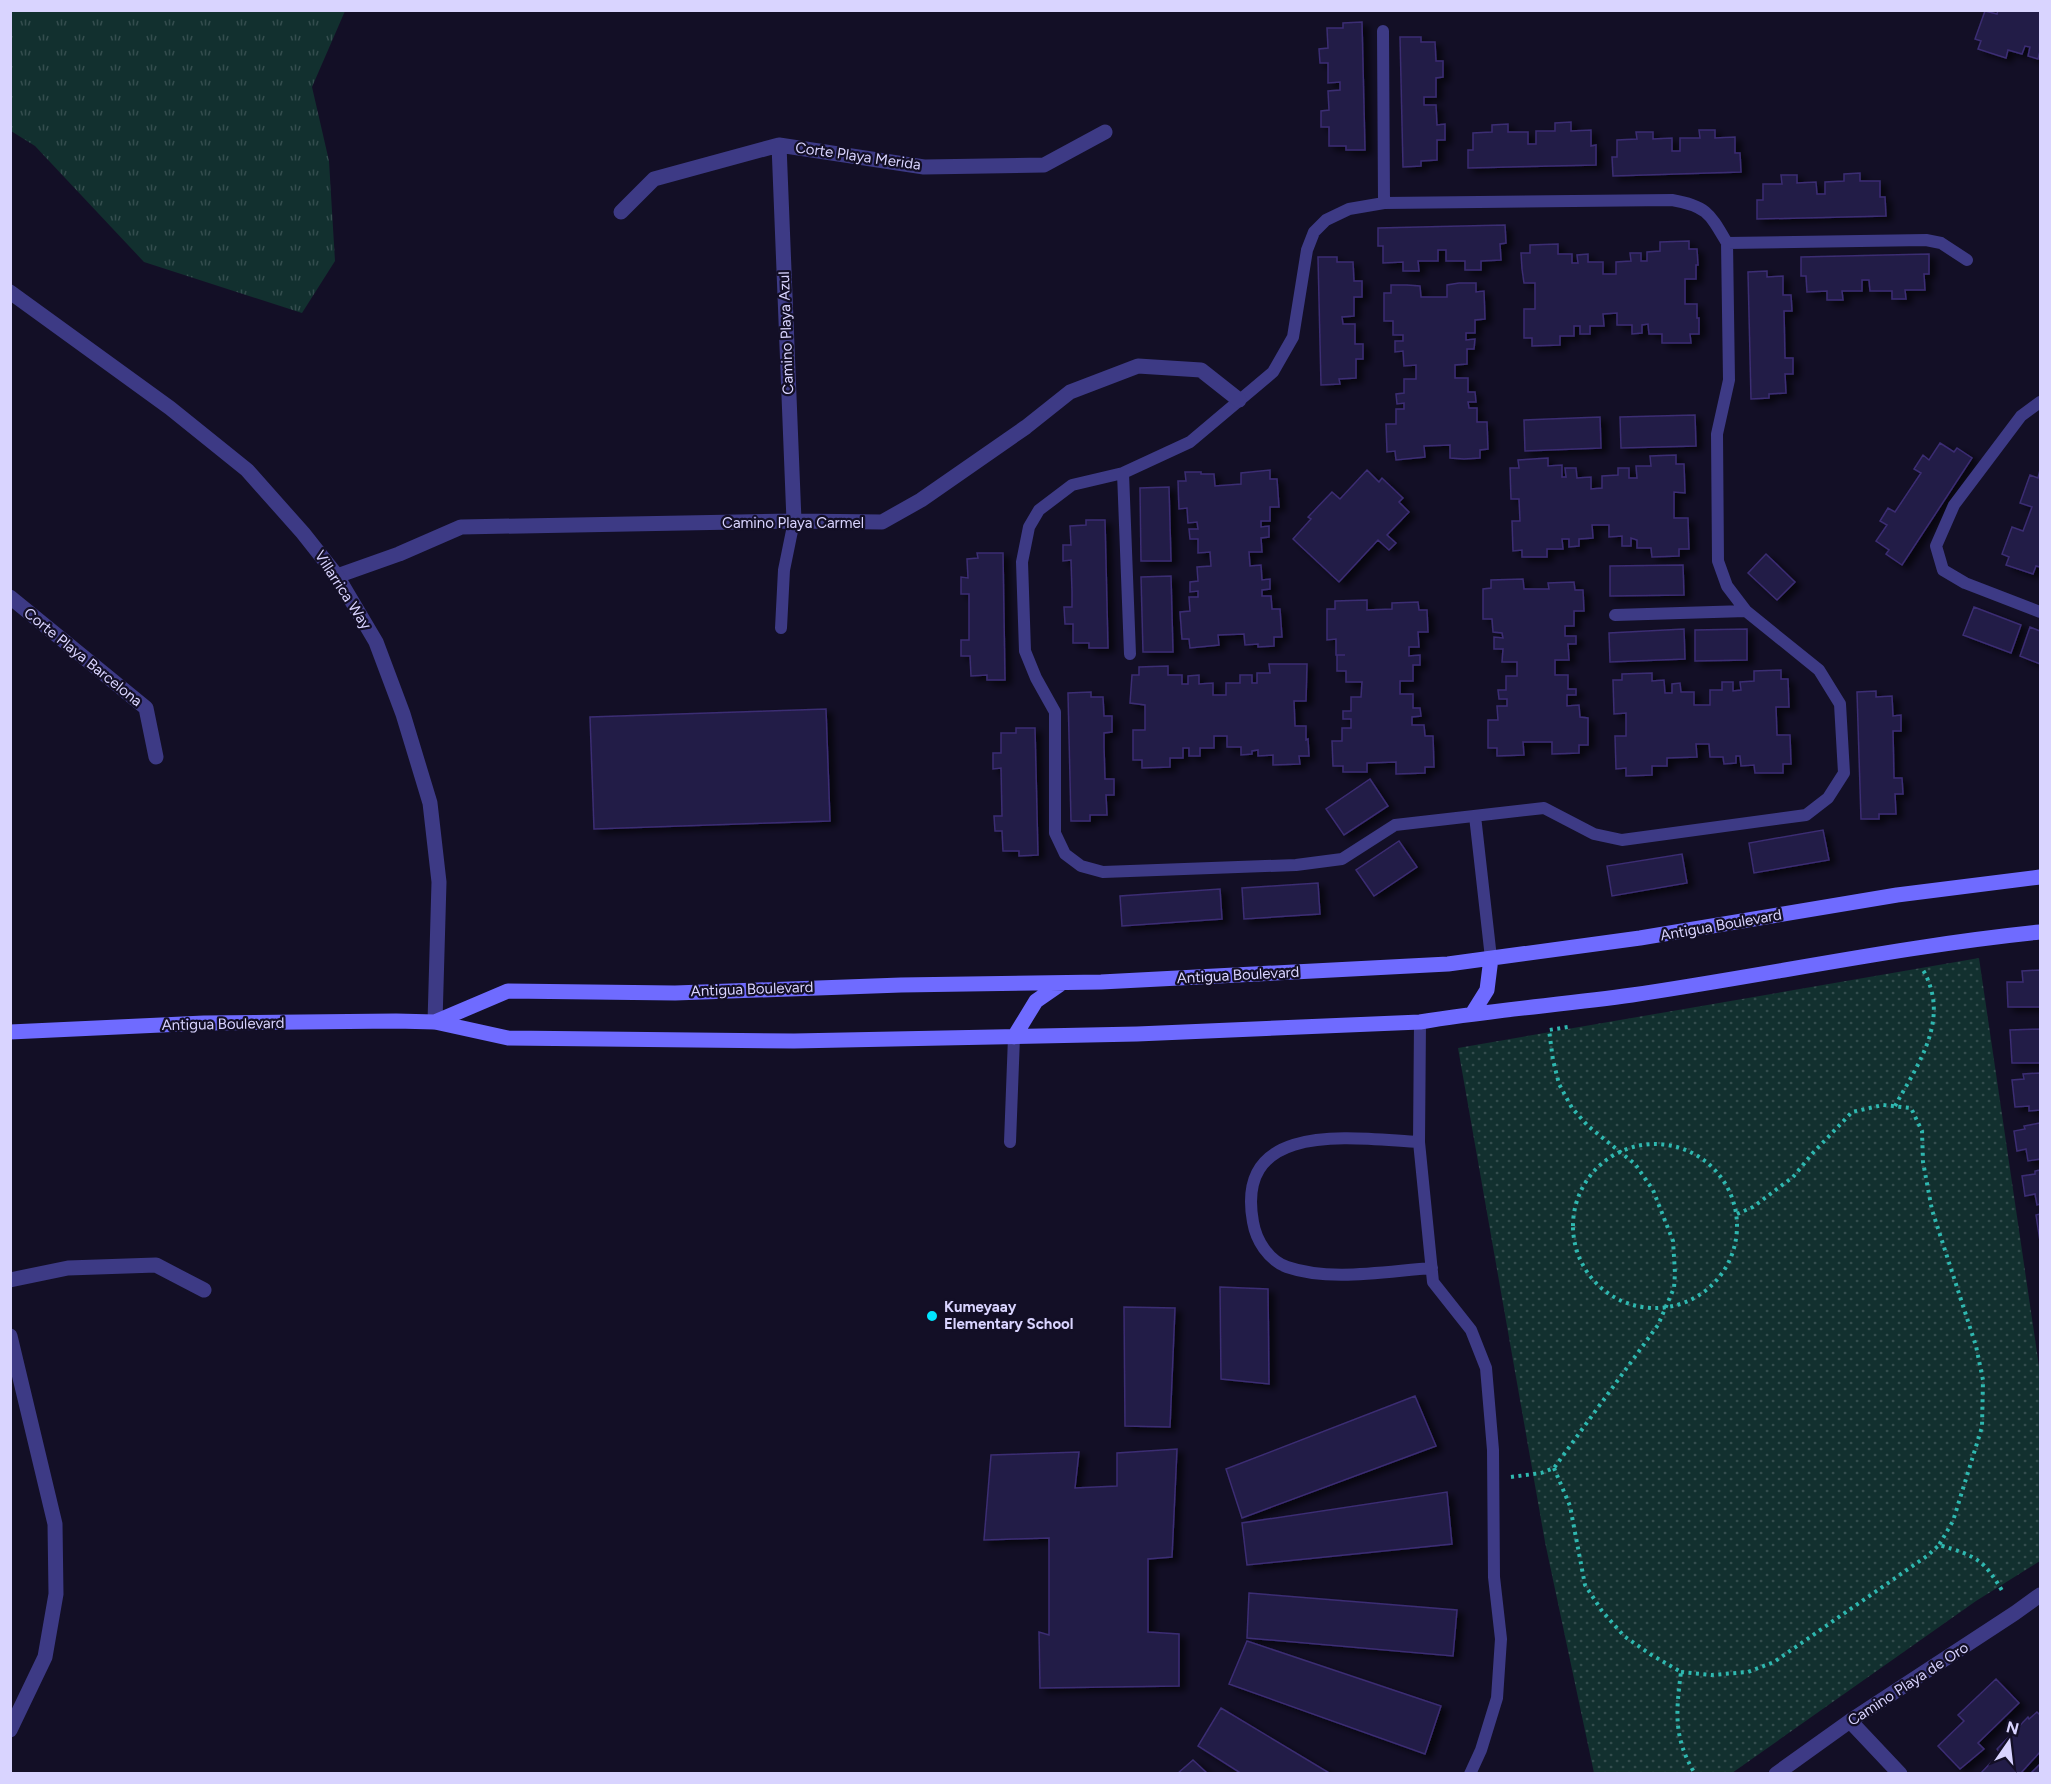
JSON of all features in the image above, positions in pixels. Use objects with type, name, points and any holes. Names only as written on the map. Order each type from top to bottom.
[{"type":"main road","name":"Antigua Boulevard","points":[[435,1022],[508,991],[675,993],[823,987],[1101,982],[1448,964],[1640,938],[1897,895],[2040,877]]},
{"type":"main road","name":"Antigua Boulevard","points":[[10,1032],[204,1023],[435,1022],[508,1038],[794,1041],[1137,1034],[1420,1022],[1631,995],[1872,954],[2040,932]]},
{"type":"main road","points":[[1472,1014],[1487,990],[1491,958]]},
{"type":"main road","points":[[1014,1037],[1036,1001],[1062,983]]},
{"type":"street","name":"Corte Playa Merida","points":[[621,212],[654,179],[779,145],[924,167],[1044,165],[1105,132]]},
{"type":"street","name":"Camino Playa Azul","points":[[779,145],[794,522]]},
{"type":"street","name":"Villarrica Way","points":[[10,291],[170,408],[247,470],[303,532],[336,576],[376,642],[403,714],[430,803],[439,882],[435,1022]]},
{"type":"street","name":"Camino Playa Carmel","points":[[336,576],[399,554],[460,527],[882,522],[921,500],[1026,427],[1070,392],[1138,366],[1201,370],[1239,400]]},
{"type":"street","name":"Corte Playa Barcelona","points":[[11,599],[146,708],[156,757]]},
{"type":"street","points":[[10,1280],[68,1268],[156,1265],[204,1290]]},
{"type":"street","points":[[10,1336],[55,1524],[56,1594],[45,1657],[10,1730]]},
{"type":"street","name":"Camino Playa de Oro","points":[[1776,1773],[2040,1595]]},
{"type":"street","points":[[1850,1721],[1899,1773]]},
{"type":"lane","points":[[1383,31],[1383,203]]},
{"type":"lane","points":[[1672,200],[1692,203],[1711,216],[1727,243],[1729,380],[1717,434],[1718,561],[1727,586],[1746,611],[1819,670],[1840,704],[1844,773],[1828,798],[1806,815],[1623,840],[1594,834],[1544,808],[1395,825],[1342,859],[1296,865],[1103,873],[1081,866],[1065,854],[1055,833],[1055,712],[1036,678],[1025,651],[1022,562],[1029,527],[1040,510],[1072,485],[1123,473],[1190,442],[1273,372],[1293,337],[1307,250],[1314,232],[1326,220],[1349,209],[1383,203],[1672,200]]},
{"type":"lane","points":[[1727,243],[1926,240],[1941,243],[1967,260]]},
{"type":"lane","points":[[2040,402],[2021,416],[1954,505],[1936,546],[1943,570],[1965,583],[2040,612]]},
{"type":"lane","points":[[1123,473],[1130,654]]},
{"type":"lane","points":[[781,628],[784,570],[794,522]]},
{"type":"lane","points":[[1615,615],[1746,611]]},
{"type":"lane","points":[[1475,816],[1491,958]]},
{"type":"lane","points":[[1420,1022],[1419,1142],[1433,1282],[1471,1330],[1486,1368],[1493,1450],[1494,1577],[1501,1639],[1497,1698],[1482,1750],[1470,1773]]},
{"type":"lane","points":[[1010,1142],[1014,1037]]},
{"type":"lane","points":[[1419,1142],[1338,1138],[1298,1142],[1274,1152],[1261,1166],[1253,1188],[1251,1212],[1255,1233],[1265,1252],[1285,1266],[1328,1275],[1432,1268]]},
{"type":"path","points":[[1895,1106],[1920,1062],[1932,1031],[1933,997],[1928,981],[1923,969],[1912,970]]},
{"type":"path","points":[[1493,1480],[1541,1473],[1554,1468],[1658,1325],[1674,1288],[1673,1241],[1653,1190],[1635,1164],[1618,1153],[1572,1108],[1559,1084],[1553,1060],[1550,1030],[1573,1026]]},
{"type":"path","points":[[1554,1468],[1570,1506],[1585,1585],[1602,1611],[1624,1636],[1681,1672],[1712,1675],[1748,1672],[1774,1662],[1918,1563],[1939,1545],[1953,1521],[1982,1427],[1983,1380],[1976,1346],[1932,1210],[1923,1162],[1922,1131],[1911,1108],[1883,1105],[1852,1112],[1812,1154],[1793,1178],[1753,1207],[1737,1214]]},
{"type":"path","points":[[1645,1144],[1670,1145],[1695,1154],[1715,1169],[1730,1190],[1737,1214],[1738,1236],[1732,1258],[1721,1277],[1704,1292],[1685,1303],[1664,1308],[1626,1303],[1609,1294],[1594,1281],[1583,1265],[1576,1248],[1574,1219],[1581,1191],[1604,1161],[1618,1153],[1645,1144]]},
{"type":"path","points":[[1939,1545],[1965,1553],[1986,1566],[2015,1613]]},
{"type":"path","points":[[1681,1672],[1677,1707],[1678,1738],[1695,1773]]},
{"type":"green space","points":[[10,11],[345,11],[312,87],[329,161],[335,261],[302,313],[144,262],[35,146],[11,131]]},
{"type":"green space","points":[[1979,958],[2040,1373],[2040,1561],[1976,1601],[1732,1773],[1594,1773],[1545,1542],[1458,1048]]},
{"type":"building","points":[[1998,10],[2040,10],[2038,59],[2028,56],[2030,47],[2025,46],[2022,54],[2008,50],[2006,58],[1978,49],[1981,41],[1975,39],[1985,11],[1997,14]]},
{"type":"building","points":[[1362,22],[1365,150],[1346,150],[1346,146],[1329,146],[1329,127],[1321,127],[1321,111],[1329,110],[1328,91],[1340,90],[1340,82],[1328,83],[1328,63],[1320,63],[1319,49],[1328,48],[1327,28],[1343,28],[1343,23]]},
{"type":"building","points":[[1400,37],[1421,37],[1421,42],[1435,42],[1436,61],[1443,61],[1443,77],[1436,78],[1436,97],[1424,97],[1424,105],[1436,105],[1437,125],[1445,124],[1445,140],[1437,140],[1437,160],[1421,161],[1421,166],[1403,167]]},
{"type":"building","points":[[1571,122],[1571,131],[1591,130],[1591,146],[1596,145],[1596,165],[1468,168],[1468,150],[1473,150],[1473,133],[1492,132],[1492,125],[1508,124],[1508,132],[1528,132],[1528,144],[1536,144],[1536,131],[1555,131],[1555,123]]},
{"type":"building","points":[[1699,130],[1715,130],[1715,138],[1735,137],[1735,153],[1740,153],[1741,172],[1613,176],[1612,157],[1617,157],[1617,140],[1637,139],[1636,132],[1653,132],[1653,139],[1672,138],[1672,151],[1680,151],[1680,138],[1700,138]]},
{"type":"building","points":[[1860,173],[1860,181],[1880,181],[1880,197],[1885,197],[1886,216],[1757,219],[1757,200],[1763,200],[1763,184],[1782,184],[1781,175],[1797,175],[1797,183],[1816,182],[1817,194],[1825,194],[1825,182],[1844,181],[1844,174]]},
{"type":"building","points":[[1505,225],[1506,243],[1500,244],[1501,260],[1481,261],[1481,270],[1465,270],[1465,261],[1446,261],[1446,250],[1438,250],[1438,261],[1418,261],[1419,271],[1403,271],[1403,262],[1383,263],[1383,246],[1378,246],[1378,228]]},
{"type":"building","points":[[1689,241],[1689,249],[1697,249],[1698,265],[1696,265],[1696,279],[1685,279],[1685,304],[1697,304],[1697,318],[1699,318],[1699,334],[1690,334],[1691,343],[1662,343],[1662,334],[1649,334],[1648,324],[1642,325],[1642,333],[1632,334],[1632,325],[1617,325],[1617,313],[1603,314],[1604,326],[1590,326],[1590,334],[1580,334],[1580,326],[1574,326],[1574,336],[1560,336],[1560,345],[1532,346],[1532,338],[1524,338],[1524,309],[1535,309],[1535,283],[1524,283],[1522,269],[1521,253],[1530,253],[1530,245],[1558,244],[1558,254],[1572,254],[1572,263],[1578,263],[1577,255],[1588,254],[1588,262],[1603,262],[1603,274],[1616,274],[1616,262],[1631,261],[1630,253],[1641,253],[1641,261],[1647,261],[1647,252],[1660,251],[1660,242]]},
{"type":"building","points":[[1929,254],[1929,274],[1924,274],[1925,290],[1905,290],[1906,299],[1892,299],[1892,291],[1870,291],[1869,280],[1862,280],[1862,291],[1842,291],[1843,300],[1827,300],[1827,291],[1807,292],[1806,276],[1801,276],[1801,257]]},
{"type":"building","points":[[1318,257],[1337,257],[1337,262],[1353,262],[1354,281],[1362,281],[1362,297],[1354,297],[1354,316],[1342,317],[1343,324],[1355,324],[1355,344],[1363,344],[1363,359],[1356,359],[1356,378],[1339,379],[1340,384],[1321,385]]},
{"type":"building","points":[[1767,271],[1767,277],[1783,276],[1783,295],[1791,295],[1792,311],[1784,311],[1785,358],[1793,358],[1793,374],[1785,374],[1786,393],[1769,394],[1769,398],[1751,399],[1748,272]]},
{"type":"building","points":[[1476,283],[1476,292],[1484,291],[1485,319],[1475,320],[1475,333],[1466,333],[1466,340],[1475,339],[1474,349],[1467,349],[1467,364],[1455,365],[1455,378],[1468,378],[1468,392],[1475,392],[1476,402],[1468,402],[1469,408],[1477,408],[1477,422],[1487,422],[1488,449],[1480,450],[1480,458],[1464,459],[1450,458],[1450,445],[1424,446],[1425,457],[1396,460],[1395,451],[1387,452],[1386,424],[1396,424],[1396,409],[1404,409],[1404,403],[1397,404],[1396,394],[1404,393],[1404,379],[1416,379],[1416,365],[1404,366],[1403,351],[1395,352],[1395,341],[1403,341],[1403,335],[1393,335],[1393,321],[1384,321],[1384,293],[1391,293],[1391,285],[1407,285],[1420,286],[1421,297],[1447,297],[1447,285]]},
{"type":"building","points":[[1695,415],[1696,446],[1621,448],[1620,417]]},
{"type":"building","points":[[1600,417],[1601,448],[1525,451],[1524,420]]},
{"type":"building","points":[[1940,443],[1954,452],[1957,448],[1972,458],[1902,565],[1886,554],[1889,550],[1876,541],[1887,525],[1880,521],[1888,508],[1895,512],[1921,473],[1914,469],[1923,455],[1929,460]]},
{"type":"building","points":[[1676,455],[1676,464],[1684,464],[1685,493],[1674,492],[1674,518],[1688,518],[1689,549],[1679,549],[1679,556],[1652,557],[1651,548],[1637,548],[1637,540],[1631,538],[1631,546],[1622,546],[1622,536],[1609,537],[1609,525],[1592,525],[1593,538],[1579,539],[1579,546],[1569,547],[1569,539],[1562,539],[1563,549],[1547,549],[1547,557],[1522,557],[1522,550],[1513,551],[1512,521],[1520,521],[1519,499],[1511,499],[1510,468],[1519,468],[1518,460],[1548,458],[1548,466],[1562,465],[1562,477],[1566,477],[1565,468],[1576,468],[1577,478],[1591,477],[1591,489],[1602,488],[1602,476],[1618,475],[1618,468],[1629,468],[1629,478],[1637,478],[1636,466],[1651,466],[1650,456]]},
{"type":"building","points":[[1270,470],[1270,479],[1277,479],[1279,507],[1270,507],[1270,521],[1261,521],[1261,527],[1269,526],[1269,537],[1261,538],[1262,552],[1249,552],[1250,566],[1261,565],[1262,580],[1270,579],[1270,589],[1262,590],[1262,596],[1271,596],[1272,609],[1280,609],[1282,637],[1274,637],[1274,646],[1258,647],[1258,644],[1245,645],[1244,634],[1218,635],[1219,645],[1190,648],[1189,639],[1182,639],[1180,612],[1190,611],[1189,597],[1198,597],[1198,591],[1190,592],[1190,582],[1198,581],[1197,567],[1211,566],[1210,552],[1198,553],[1198,539],[1190,539],[1189,529],[1198,529],[1197,522],[1188,523],[1187,508],[1179,509],[1178,481],[1186,481],[1185,472],[1201,472],[1201,474],[1214,474],[1215,486],[1241,484],[1241,473]]},
{"type":"building","points":[[1367,470],[1379,482],[1382,478],[1403,498],[1399,502],[1409,512],[1387,535],[1396,543],[1389,550],[1378,540],[1339,582],[1293,539],[1311,519],[1308,517],[1332,492],[1340,499]]},
{"type":"building","points":[[2040,470],[2040,567],[2036,566],[2033,574],[2006,565],[2009,557],[2002,554],[2012,527],[2023,531],[2032,507],[2020,503],[2030,475],[2038,478]]},
{"type":"building","points":[[1169,487],[1171,561],[1141,561],[1140,488]]},
{"type":"building","points":[[1086,520],[1105,520],[1108,648],[1089,648],[1089,643],[1073,643],[1073,624],[1065,624],[1064,607],[1072,607],[1072,592],[1071,560],[1063,561],[1063,545],[1071,545],[1070,526],[1086,525]]},
{"type":"building","points":[[977,553],[1003,553],[1005,680],[987,680],[987,675],[971,676],[970,656],[961,656],[961,640],[969,640],[969,594],[961,594],[961,577],[968,578],[967,559],[978,558]]},
{"type":"building","points":[[1766,554],[1795,582],[1777,600],[1748,573]]},
{"type":"building","points":[[1683,565],[1684,595],[1610,596],[1610,566]]},
{"type":"building","points":[[1171,576],[1173,652],[1143,652],[1141,577]]},
{"type":"building","points":[[1523,579],[1524,589],[1549,589],[1548,583],[1574,582],[1575,590],[1583,590],[1584,611],[1574,611],[1574,626],[1565,626],[1565,636],[1576,636],[1576,644],[1568,644],[1569,660],[1555,660],[1555,675],[1568,675],[1568,689],[1576,689],[1576,695],[1567,695],[1567,706],[1579,705],[1580,717],[1588,718],[1588,745],[1579,745],[1579,753],[1552,754],[1552,742],[1523,742],[1524,755],[1497,756],[1497,748],[1488,748],[1488,720],[1498,720],[1497,706],[1507,706],[1507,699],[1499,699],[1498,690],[1506,690],[1506,676],[1517,676],[1517,662],[1502,662],[1503,649],[1494,649],[1494,637],[1503,638],[1502,633],[1493,632],[1492,619],[1483,619],[1483,589],[1491,588],[1491,580]]},
{"type":"building","points":[[1367,600],[1367,610],[1392,609],[1392,603],[1418,602],[1419,610],[1427,610],[1428,632],[1418,632],[1419,647],[1409,647],[1409,656],[1420,655],[1420,665],[1413,665],[1413,681],[1400,681],[1400,694],[1413,694],[1413,708],[1420,708],[1421,716],[1412,717],[1412,725],[1424,725],[1425,736],[1433,736],[1434,767],[1425,767],[1425,773],[1396,774],[1396,762],[1367,763],[1367,772],[1343,772],[1343,766],[1333,766],[1332,741],[1342,741],[1342,728],[1351,728],[1351,719],[1343,719],[1343,711],[1351,711],[1351,697],[1361,697],[1362,682],[1346,682],[1346,671],[1337,671],[1336,639],[1327,640],[1327,609],[1335,609],[1335,601]]},
{"type":"building","points":[[1974,607],[2021,625],[2011,653],[1963,635]]},
{"type":"building","points":[[2030,627],[2040,631],[2040,664],[2020,656]]},
{"type":"building","points":[[1684,629],[1685,659],[1610,662],[1609,633]]},
{"type":"building","points":[[1747,629],[1747,660],[1695,661],[1695,630]]},
{"type":"building","points":[[1269,664],[1307,664],[1306,701],[1294,701],[1295,726],[1306,726],[1306,740],[1308,739],[1309,756],[1299,756],[1300,764],[1273,765],[1273,755],[1258,756],[1258,750],[1252,751],[1252,754],[1241,755],[1241,747],[1227,747],[1227,736],[1214,736],[1214,748],[1200,748],[1200,756],[1189,756],[1189,748],[1183,748],[1183,758],[1170,758],[1170,767],[1142,768],[1142,760],[1133,760],[1133,730],[1145,730],[1145,705],[1130,703],[1132,675],[1139,675],[1139,667],[1168,666],[1168,675],[1182,675],[1182,684],[1188,684],[1188,676],[1199,675],[1199,684],[1213,683],[1213,695],[1226,695],[1226,683],[1240,683],[1240,675],[1252,675],[1252,683],[1257,683],[1257,673],[1270,673]]},
{"type":"building","points":[[1781,670],[1781,679],[1788,679],[1789,707],[1776,707],[1777,735],[1790,735],[1791,764],[1783,764],[1783,773],[1755,773],[1754,765],[1741,766],[1740,756],[1736,756],[1736,763],[1724,764],[1723,757],[1710,757],[1709,744],[1696,744],[1697,757],[1667,758],[1667,766],[1652,766],[1652,775],[1626,776],[1626,768],[1616,769],[1615,736],[1626,736],[1626,713],[1614,714],[1613,680],[1622,680],[1622,674],[1652,673],[1652,681],[1664,680],[1665,693],[1672,693],[1672,684],[1680,683],[1681,692],[1694,692],[1694,705],[1710,705],[1710,690],[1722,690],[1722,682],[1733,682],[1733,691],[1741,690],[1740,682],[1754,681],[1754,671]]},
{"type":"building","points":[[1876,691],[1876,697],[1892,696],[1893,716],[1901,715],[1901,731],[1893,731],[1894,778],[1902,778],[1903,794],[1895,794],[1896,814],[1879,814],[1879,819],[1861,819],[1857,692]]},
{"type":"building","points":[[1091,692],[1091,697],[1103,697],[1104,716],[1112,716],[1112,732],[1104,733],[1104,747],[1105,779],[1114,779],[1114,795],[1106,795],[1107,815],[1090,815],[1090,821],[1071,821],[1068,693]]},
{"type":"building","points":[[826,709],[830,821],[594,829],[590,717]]},
{"type":"building","points":[[1016,728],[1035,728],[1038,855],[1019,856],[1019,851],[1003,851],[1002,831],[995,831],[994,816],[1002,816],[1001,768],[993,769],[993,753],[1001,753],[1001,733],[1016,733]]},
{"type":"building","points":[[1370,779],[1388,806],[1344,835],[1326,809]]},
{"type":"building","points":[[1823,830],[1829,860],[1754,873],[1749,843]]},
{"type":"building","points":[[1399,841],[1417,867],[1374,896],[1356,870]]},
{"type":"building","points":[[1682,854],[1687,883],[1612,896],[1607,866]]},
{"type":"building","points":[[1318,883],[1320,914],[1244,919],[1242,888]]},
{"type":"building","points":[[1220,889],[1222,919],[1122,926],[1120,896]]},
{"type":"building","points":[[2040,970],[2040,1007],[2008,1007],[2007,982],[2023,982],[2022,971]]},
{"type":"building","points":[[2040,1029],[2040,1063],[2012,1063],[2010,1030]]},
{"type":"building","points":[[2040,1073],[2040,1110],[2029,1111],[2029,1106],[2015,1107],[2012,1080],[2024,1079],[2023,1074]]},
{"type":"building","points":[[2040,1123],[2040,1159],[2028,1161],[2026,1149],[2017,1151],[2014,1131],[2025,1129],[2024,1126]]},
{"type":"building","points":[[2040,1170],[2040,1204],[2037,1205],[2035,1194],[2025,1196],[2022,1176],[2035,1174],[2035,1171]]},
{"type":"building","points":[[2040,1214],[2040,1241],[2036,1215]]},
{"type":"building","points":[[1220,1287],[1268,1289],[1269,1384],[1221,1379]]},
{"type":"building","points":[[1124,1307],[1175,1308],[1170,1427],[1125,1426]]},
{"type":"building","points":[[1415,1396],[1436,1446],[1242,1518],[1226,1469]]},
{"type":"building","points":[[1177,1449],[1172,1557],[1148,1559],[1148,1632],[1179,1634],[1179,1686],[1040,1688],[1039,1632],[1049,1635],[1049,1538],[984,1540],[991,1455],[1079,1452],[1075,1488],[1117,1486],[1117,1453]]},
{"type":"building","points":[[1447,1492],[1452,1544],[1247,1565],[1242,1523]]},
{"type":"building","points":[[1249,1593],[1457,1610],[1453,1656],[1247,1638]]},
{"type":"building","points":[[1247,1641],[1441,1706],[1425,1754],[1229,1684]]},
{"type":"building","points":[[1996,1679],[2019,1703],[1978,1743],[1984,1749],[1960,1769],[1938,1746],[1964,1721],[1958,1715]]},
{"type":"building","points":[[1221,1708],[1331,1774],[1242,1774],[1198,1746]]},
{"type":"building","points":[[2037,1712],[2040,1715],[2040,1752],[2020,1774],[1980,1774],[2000,1753],[1997,1749],[2028,1717],[2029,1719]]},
{"type":"building","points":[[1193,1760],[1208,1774],[1177,1774]]},
{"type":"building","points":[[2040,1764],[2040,1774],[2030,1774]]},
{"type":"place","name":"Kumeyaay Elementary School","points":[[932,1316]]}]
